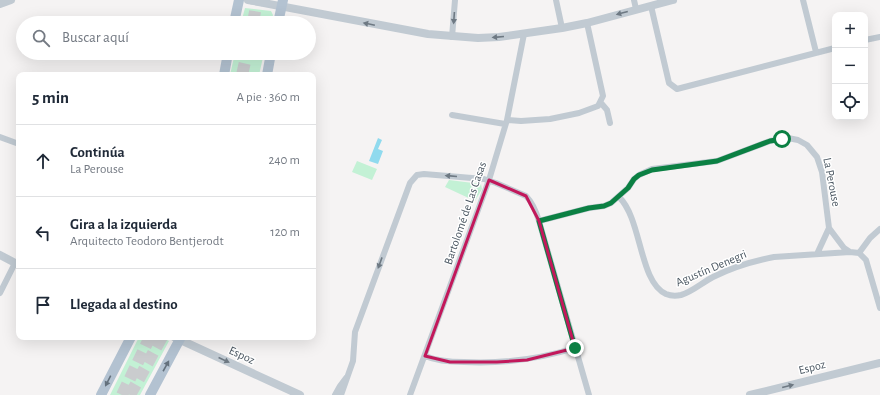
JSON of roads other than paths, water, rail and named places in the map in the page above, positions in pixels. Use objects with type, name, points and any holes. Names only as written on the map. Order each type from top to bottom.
[{"type":"main road","points":[[236,16],[239,0]]},
{"type":"main road","points":[[280,16],[283,3]]},
{"type":"main road","points":[[225,72],[227,60]]},
{"type":"main road","points":[[268,72],[270,60]]},
{"type":"main road","points":[[101,395],[129,340]]},
{"type":"main road","points":[[150,395],[177,340]]},
{"type":"street","points":[[0,2],[11,0]]},
{"type":"street","points":[[248,0],[283,3],[386,27],[428,34],[478,38],[524,34],[562,28],[673,0]]},
{"type":"street","points":[[452,37],[455,0]]},
{"type":"street","points":[[556,0],[562,28]]},
{"type":"street","points":[[634,0],[636,9]]},
{"type":"street","points":[[803,0],[816,52]]},
{"type":"street","points":[[651,6],[667,78],[672,87],[677,89],[832,49]]},
{"type":"street","points":[[452,115],[506,122],[565,117],[593,109],[601,103],[603,96],[587,22]]},
{"type":"street","name":"Bartolomé de Las Casas","points":[[410,395],[490,180],[506,122],[524,34]]},
{"type":"street","points":[[868,39],[880,37]]},
{"type":"street","points":[[601,103],[607,110],[610,123]]},
{"type":"street","points":[[0,136],[16,143]]},
{"type":"street","name":"La Perouse","points":[[539,221],[589,208],[604,206],[619,197],[634,179],[643,172],[717,161],[770,141],[793,139],[807,145],[817,157],[822,172],[829,228],[839,243],[850,252]]},
{"type":"street","points":[[342,395],[352,361],[355,332],[412,180],[417,176],[424,174],[490,180],[526,196],[533,204],[589,395]]},
{"type":"street","name":"Agustín Denegri","points":[[619,197],[630,210],[649,272],[658,288],[666,294],[676,295],[686,293],[723,272],[754,261],[774,257],[850,252]]},
{"type":"street","points":[[817,254],[829,228]]},
{"type":"street","points":[[858,254],[870,238],[880,229]]},
{"type":"street","points":[[850,252],[863,256],[868,266],[880,308]]},
{"type":"street","points":[[0,255],[16,263]]},
{"type":"street","points":[[0,293],[16,266]]},
{"type":"street","name":"Espoz","points":[[182,340],[300,395]]},
{"type":"street","points":[[425,356],[435,360],[450,362],[505,362],[527,360],[575,348]]},
{"type":"street","name":"Espoz","points":[[750,395],[880,363]]},
{"type":"street","points":[[335,395],[347,377]]},
{"type":"water","points":[[378,138],[382,140],[378,149],[383,151],[378,164],[369,161]]},
{"type":"tunnel","points":[[254,16],[257,0]]},
{"type":"tunnel","points":[[243,72],[245,60]]},
{"type":"tunnel","points":[[122,395],[149,340]]},
{"type":"tunnel","points":[[130,395],[160,340]]}]
